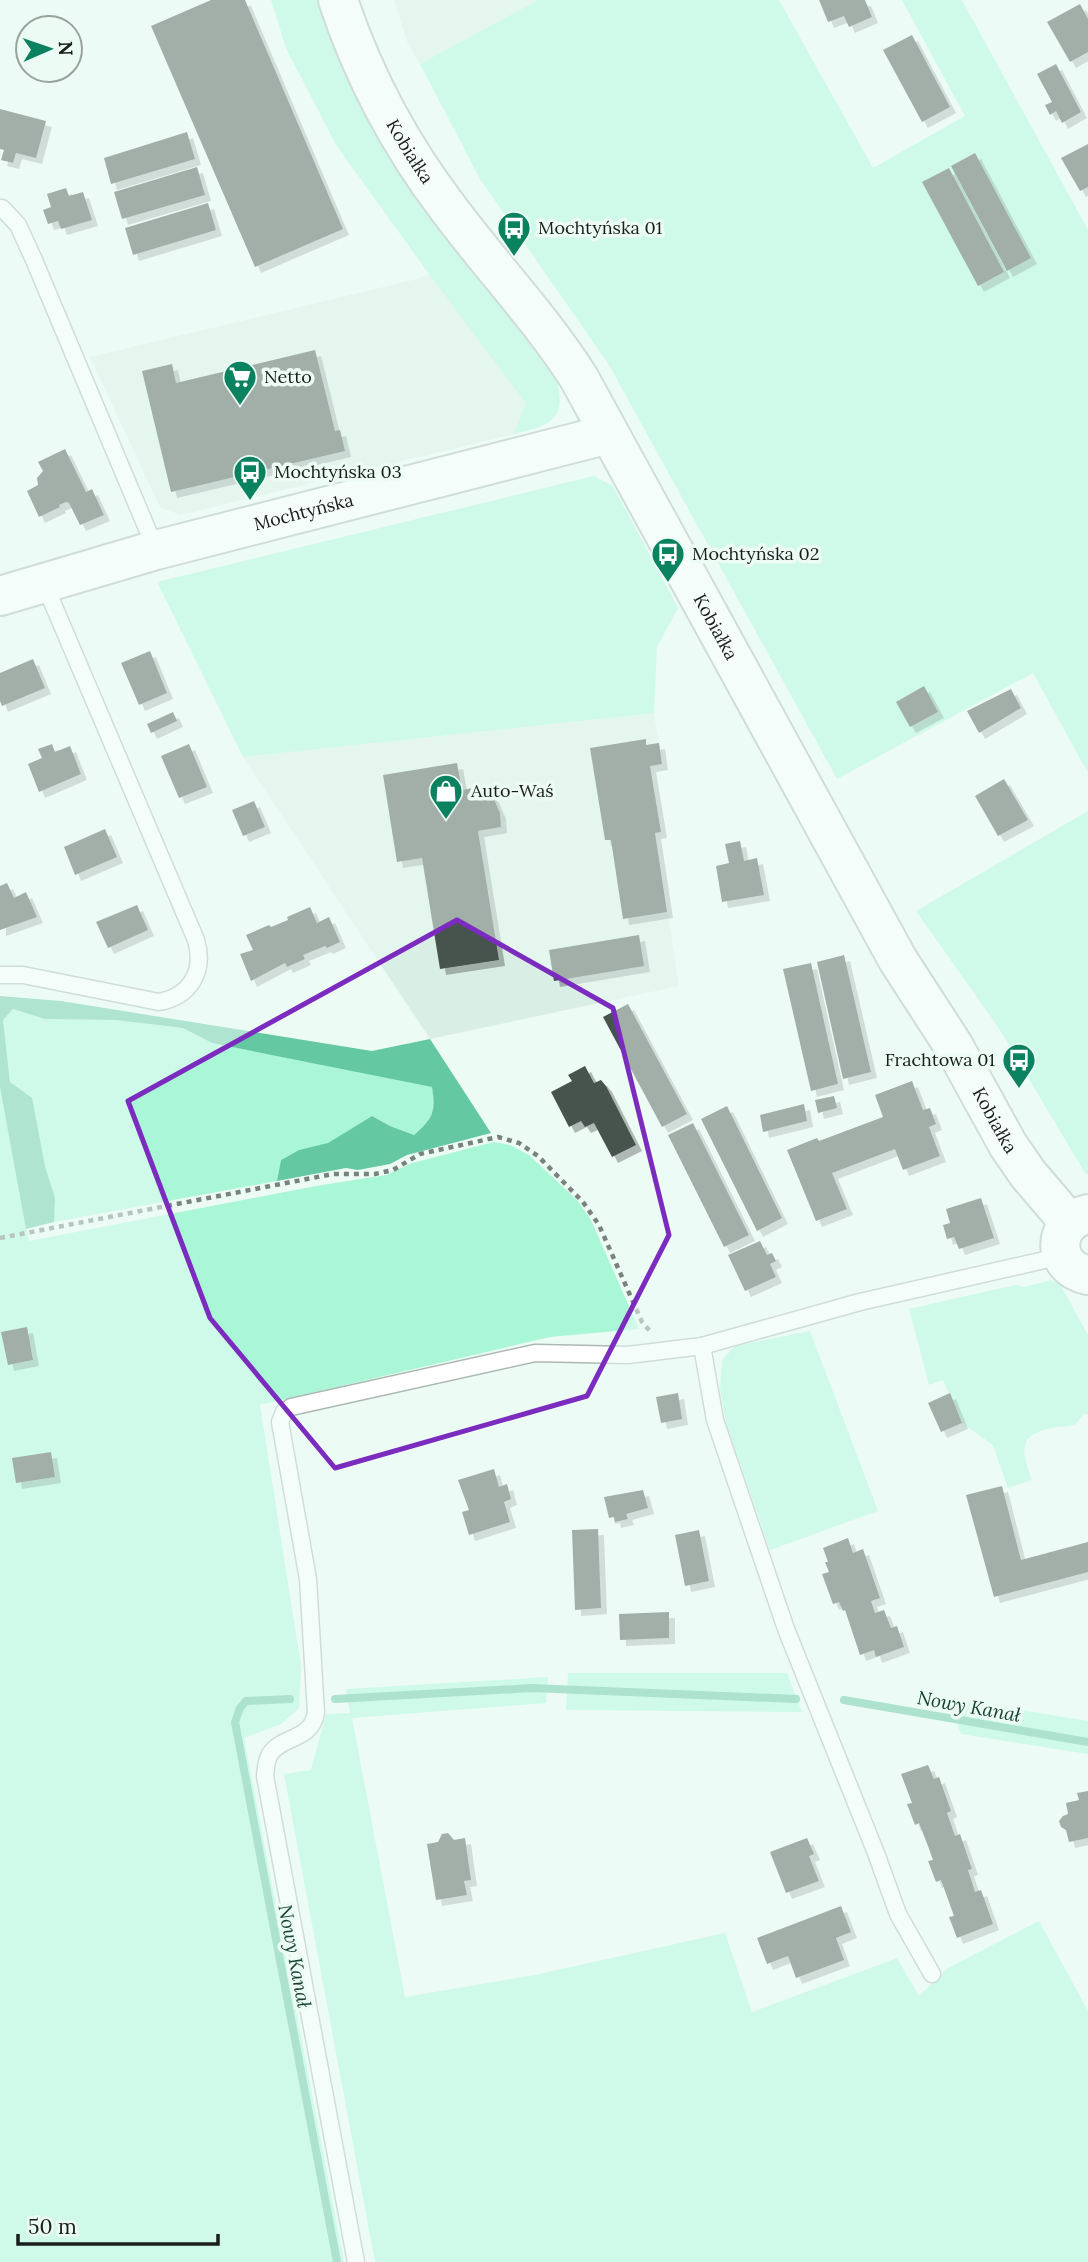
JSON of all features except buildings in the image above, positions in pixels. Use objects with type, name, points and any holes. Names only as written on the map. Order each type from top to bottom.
[{"type":"street","name":"Kobiałka","points":[[338,0],[367,75],[389,119],[448,208],[559,346],[898,960],[953,1045],[1008,1145],[1077,1242]]},
{"type":"street","name":"Mochtyńska","points":[[0,596],[156,550],[609,434]]},
{"type":"lane","points":[[2,208],[18,225],[34,260],[156,550]]},
{"type":"lane","points":[[0,975],[23,975],[159,1002],[171,1000],[190,986],[200,964],[195,940],[43,582]]},
{"type":"lane","points":[[356,2262],[265,1776],[270,1755],[277,1747],[308,1730],[314,1724],[316,1713],[308,1579],[280,1422],[284,1412],[291,1407],[535,1353],[628,1355],[702,1346],[1077,1242]]},
{"type":"lane","points":[[702,1346],[715,1420],[786,1629],[898,1914],[932,1974]]},
{"type":"path","points":[[0,1238],[333,1174],[375,1174],[393,1170],[421,1154],[498,1137],[519,1143],[538,1156],[583,1202],[599,1225],[642,1322],[672,1350]]},
{"type":"highlighted area","points":[[457,920],[613,1008],[669,1235],[587,1396],[335,1468],[210,1318],[128,1101]]},
{"type":"shaded area","points":[[394,0],[538,0],[420,64],[408,44]]},
{"type":"shaded area","points":[[429,274],[527,403],[514,434],[180,515],[160,507],[90,357]]},
{"type":"shaded area","points":[[654,713],[662,765],[650,767],[655,832],[679,986],[430,1039],[243,757]]},
{"type":"green space","points":[[271,0],[320,0],[437,216],[557,382],[559,406],[552,420],[514,434],[526,403],[336,145],[286,48]]},
{"type":"green space","points":[[538,0],[779,0],[873,168],[965,116],[902,0],[962,0],[1088,230],[1088,773],[1033,673],[837,779],[609,365],[480,179],[420,64]]},
{"type":"green space","points":[[594,476],[613,486],[678,608],[657,647],[654,713],[243,757],[157,582]]},
{"type":"green space","points":[[1088,811],[1088,1175],[998,1027],[916,911]]},
{"type":"green space","points":[[0,996],[61,1001],[372,1051],[430,1039],[491,1133],[407,1155],[390,1164],[358,1170],[346,1168],[277,1181],[281,1160],[299,1150],[328,1143],[372,1116],[414,1135],[432,1114],[432,1087],[212,1043],[183,1028],[115,1020],[45,1019],[13,1009],[3,1020],[10,1082],[32,1098],[45,1166],[55,1198],[54,1222],[26,1229],[0,1087]]},
{"type":"green space","points":[[13,1009],[45,1019],[115,1020],[183,1028],[212,1043],[432,1086],[432,1114],[414,1135],[372,1116],[327,1144],[299,1150],[281,1160],[277,1181],[54,1222],[55,1198],[45,1166],[10,1082],[3,1020]]},
{"type":"green space","points":[[0,1087],[29,1241],[386,1175],[412,1163],[494,1142],[510,1145],[529,1155],[577,1200],[591,1220],[639,1329],[550,1337],[260,1405],[301,1666],[299,1708],[281,1724],[244,1738],[344,2262],[0,2262]]},
{"type":"green space","points":[[1051,1280],[1060,1284],[1088,1335],[1088,1414],[1084,1414],[1075,1425],[1052,1428],[1032,1435],[1027,1440],[1024,1454],[1032,1480],[1008,1488],[993,1445],[962,1423],[943,1380],[929,1385],[909,1309],[1015,1285],[1024,1287]]},
{"type":"green space","points":[[810,1331],[878,1511],[770,1550],[726,1423],[720,1388],[722,1360],[735,1346]]},
{"type":"green space","points":[[568,1673],[787,1673],[802,1712],[566,1710]]},
{"type":"green space","points":[[548,1677],[546,1703],[352,1718],[405,1997],[535,1975],[725,1933],[752,2012],[897,1958],[919,1996],[948,1968],[1039,1921],[1088,2011],[1088,2262],[375,2262],[284,1774],[311,1770],[326,1714],[350,1713],[346,1689]]},
{"type":"green space","points":[[947,1698],[1088,1721],[1088,1754],[961,1734]]},
{"type":"waterway","name":"Nowy Kanał","points":[[335,1699],[533,1688],[796,1699]]},
{"type":"waterway","name":"Nowy Kanał","points":[[290,1699],[246,1701],[235,1722],[337,2262]]},
{"type":"waterway","name":"Nowy Kanał","points":[[844,1700],[1088,1742]]},
{"type":"place","name":"Mochtyńska 01","points":[[514,258]]},
{"type":"place","name":"Netto","points":[[240,407]]},
{"type":"place","name":"Mochtyńska 03","points":[[250,502]]},
{"type":"place","name":"Mochtyńska 02","points":[[668,584]]},
{"type":"place","name":"Auto-Waś","points":[[446,821]]},
{"type":"place","name":"Frachtowa 01","points":[[1019,1090]]}]
